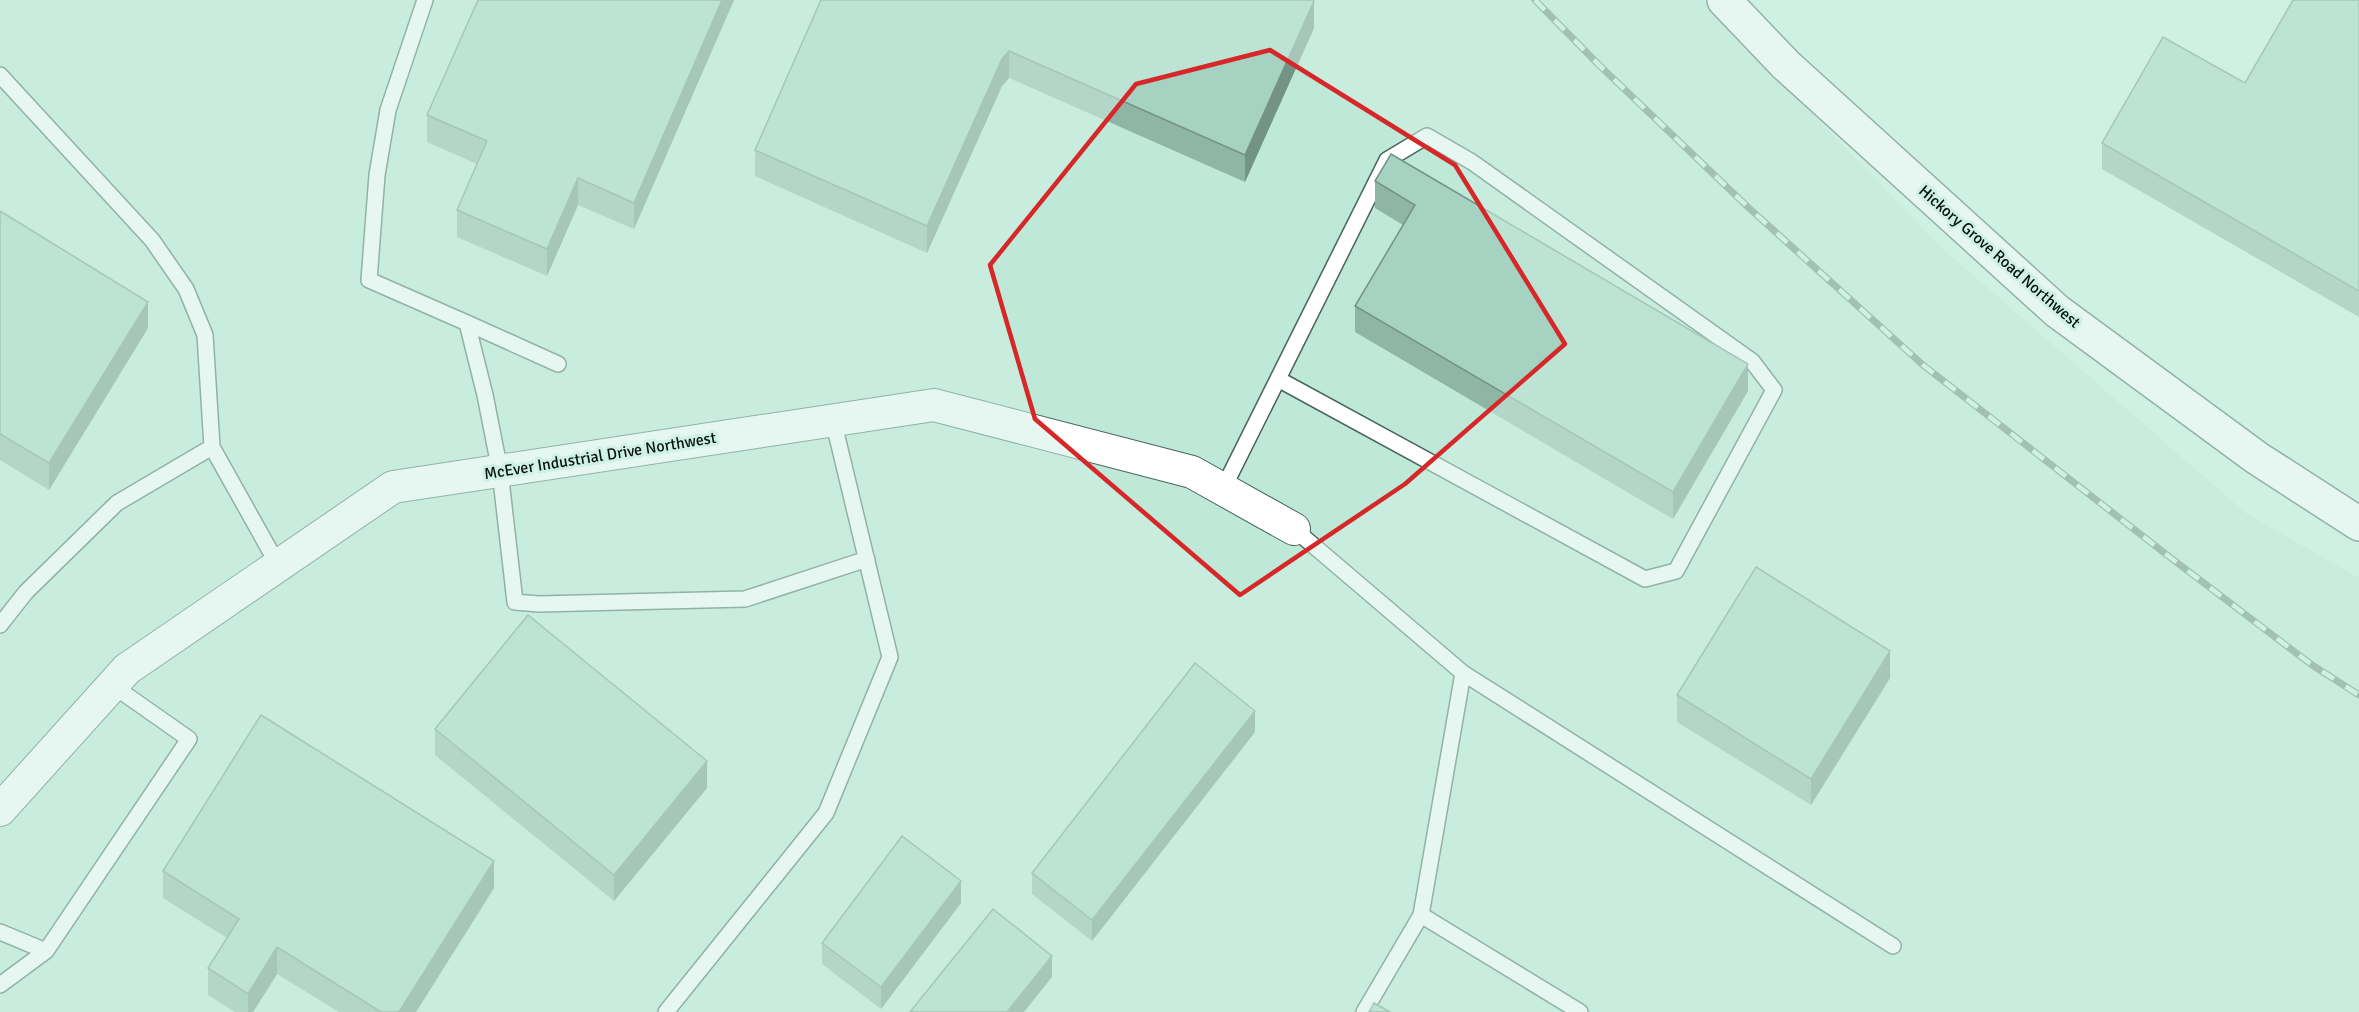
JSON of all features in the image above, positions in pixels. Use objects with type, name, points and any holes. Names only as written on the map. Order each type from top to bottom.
[{"type":"street","name":"Hickory Grove Road Northwest","points":[[1724,0],[1786,65],[2057,310],[2257,458],[2359,524]]},
{"type":"street","name":"McEver Industrial Drive Northwest","points":[[0,810],[127,669],[393,486],[934,405],[1192,472],[1294,529]]},
{"type":"lane","points":[[425,0],[388,110],[377,175],[369,280],[558,364]]},
{"type":"lane","points":[[0,75],[152,240],[186,289],[205,335],[212,447],[278,566]]},
{"type":"lane","points":[[1223,489],[1387,160],[1427,136],[1472,162],[1752,361],[1774,390],[1676,571],[1645,579],[1278,379]]},
{"type":"lane","points":[[467,323],[485,395],[500,471],[515,602],[539,604],[745,599],[867,559]]},
{"type":"lane","points":[[666,1012],[826,813],[890,657],[833,420]]},
{"type":"lane","points":[[0,625],[26,592],[117,503],[212,447]]},
{"type":"lane","points":[[1294,529],[1463,673],[1893,946]]},
{"type":"lane","points":[[1364,1012],[1421,915],[1463,673]]},
{"type":"lane","points":[[0,985],[46,951],[189,738],[112,685]]},
{"type":"lane","points":[[1421,915],[1580,1012]]},
{"type":"lane","points":[[0,933],[46,951]]},
{"type":"highlighted area","points":[[1270,50],[1455,165],[1565,344],[1405,484],[1240,595],[1035,419],[990,265],[1136,84]]},
{"type":"shaded area","points":[[0,0],[1703,0],[1943,249],[2247,514],[2359,578],[2359,1012],[0,1012]]},
{"type":"building","points":[[478,0],[722,0],[634,203],[578,178],[547,249],[457,210],[487,141],[427,115]]},
{"type":"building","points":[[821,0],[1314,1],[1245,155],[1009,51],[1002,59],[927,226],[755,150]]},
{"type":"building","points":[[2293,0],[2359,0],[2359,291],[2102,143],[2163,37],[2245,83]]},
{"type":"building","points":[[1391,154],[1748,364],[1673,492],[1355,306],[1415,205],[1375,181]]},
{"type":"building","points":[[0,211],[148,302],[49,463],[0,434]]},
{"type":"building","points":[[1756,567],[1890,651],[1811,779],[1677,695]]},
{"type":"building","points":[[528,615],[707,761],[614,875],[435,729]]},
{"type":"building","points":[[1195,663],[1255,711],[1092,920],[1032,873]]},
{"type":"building","points":[[261,715],[494,861],[399,1012],[381,1012],[277,947],[248,994],[208,968],[239,919],[163,871]]},
{"type":"building","points":[[902,836],[961,881],[881,987],[822,943]]},
{"type":"building","points":[[993,909],[1052,956],[1007,1012],[910,1012]]},
{"type":"building","points":[[1374,1003],[1390,1012],[1369,1012]]},
{"type":"railway","points":[[1535,0],[1598,64],[1750,209],[1923,365],[2312,665],[2359,695]]}]
